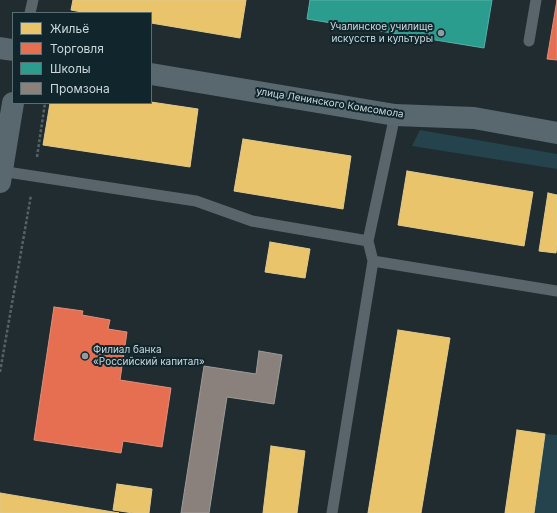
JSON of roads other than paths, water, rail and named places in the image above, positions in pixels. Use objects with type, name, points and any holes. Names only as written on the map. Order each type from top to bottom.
[{"type":"street","points":[[0,48],[12,50]]},
{"type":"street","name":"улица Ленинского Комсомола","points":[[152,74],[395,115],[474,118],[557,133]]},
{"type":"street","points":[[1,175],[13,104]]},
{"type":"lane","points":[[30,12],[33,0]]},
{"type":"lane","points":[[529,41],[536,0]]},
{"type":"lane","points":[[332,513],[374,261],[368,241],[395,115]]},
{"type":"lane","points":[[1,175],[34,176],[196,201],[252,221],[368,241]]},
{"type":"lane","points":[[374,261],[557,291]]},
{"type":"place","name":"Учалинское училище искусств и культуры","points":[[441,33]]},
{"type":"place","name":"Филиал банка «Российский капитал»","points":[[85,356]]}]
